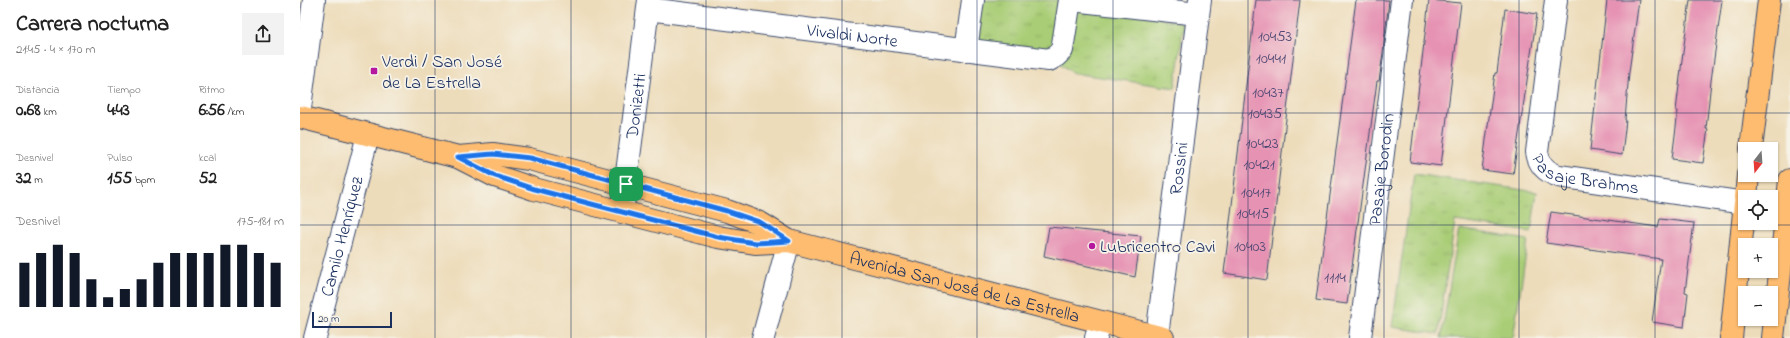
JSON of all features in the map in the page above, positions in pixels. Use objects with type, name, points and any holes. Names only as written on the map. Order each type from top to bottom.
[{"type":"main road","points":[[1752,142],[1768,0]]},
{"type":"main road","name":"Avenida San José de La Estrella","points":[[300,117],[458,157],[495,176],[534,189],[622,212],[726,238],[755,243],[789,241]]},
{"type":"main road","name":"Avenida San José de La Estrella","points":[[458,157],[493,154],[530,158],[686,199],[760,222],[789,241],[1098,330],[1160,337]]},
{"type":"main road","points":[[1773,338],[1788,216],[1790,180]]},
{"type":"main road","points":[[1731,338],[1742,230]]},
{"type":"street","points":[[300,108],[314,0]]},
{"type":"street","points":[[966,50],[973,0]]},
{"type":"street","points":[[1071,0],[1199,7]]},
{"type":"street","name":"Vivaldi Norte","points":[[649,4],[966,50],[1049,60],[1062,50],[1071,0]]},
{"type":"street","name":"Pasaje Borodin","points":[[1360,338],[1402,0]]},
{"type":"street","name":"Pasaje Brahms","points":[[1556,0],[1537,152],[1542,166],[1547,171],[1559,176],[1738,202]]},
{"type":"street","name":"Donizetti","points":[[622,212],[649,4]]},
{"type":"street","name":"Rossini","points":[[1160,337],[1199,7]]},
{"type":"street","name":"Camilo Henríquez","points":[[315,338],[368,135]]},
{"type":"street","points":[[763,338],[789,241]]},
{"type":"green space","points":[[980,0],[1061,0],[1184,23],[1175,88],[1073,73],[1044,52],[974,41]]},
{"type":"green space","points":[[1414,174],[1537,192],[1531,232],[1455,221],[1438,334],[1392,327]]},
{"type":"green space","points":[[1459,229],[1528,240],[1513,338],[1441,338]]},
{"type":"building","points":[[1256,0],[1300,0],[1267,280],[1224,273]]},
{"type":"building","points":[[1356,0],[1389,0],[1383,53],[1379,81],[1377,81],[1347,304],[1316,300]]},
{"type":"building","points":[[1429,0],[1461,3],[1441,166],[1410,162]]},
{"type":"building","points":[[1607,0],[1639,0],[1629,72],[1622,155],[1590,150]]},
{"type":"building","points":[[1690,0],[1722,0],[1711,81],[1706,129],[1708,129],[1703,163],[1672,159],[1678,111],[1676,111]]},
{"type":"building","points":[[1505,9],[1537,14],[1513,174],[1482,170]]},
{"type":"building","points":[[1551,212],[1658,227],[1660,219],[1694,223],[1685,292],[1688,293],[1684,327],[1652,322],[1661,259],[1546,243]]},
{"type":"building","name":"Lubricentro Cavi","points":[[1049,227],[1141,236],[1135,277],[1044,256]]},
{"type":"place","name":"Verdi / San José de La Estrella","points":[[374,71]]},
{"type":"place","name":"Lubricentro Cavi","points":[[1092,246]]},
{"type":"route","points":[[493,154],[530,158],[626,184],[686,199],[760,222],[789,241],[755,243],[718,237],[534,189],[495,176],[458,157],[493,154]]}]
